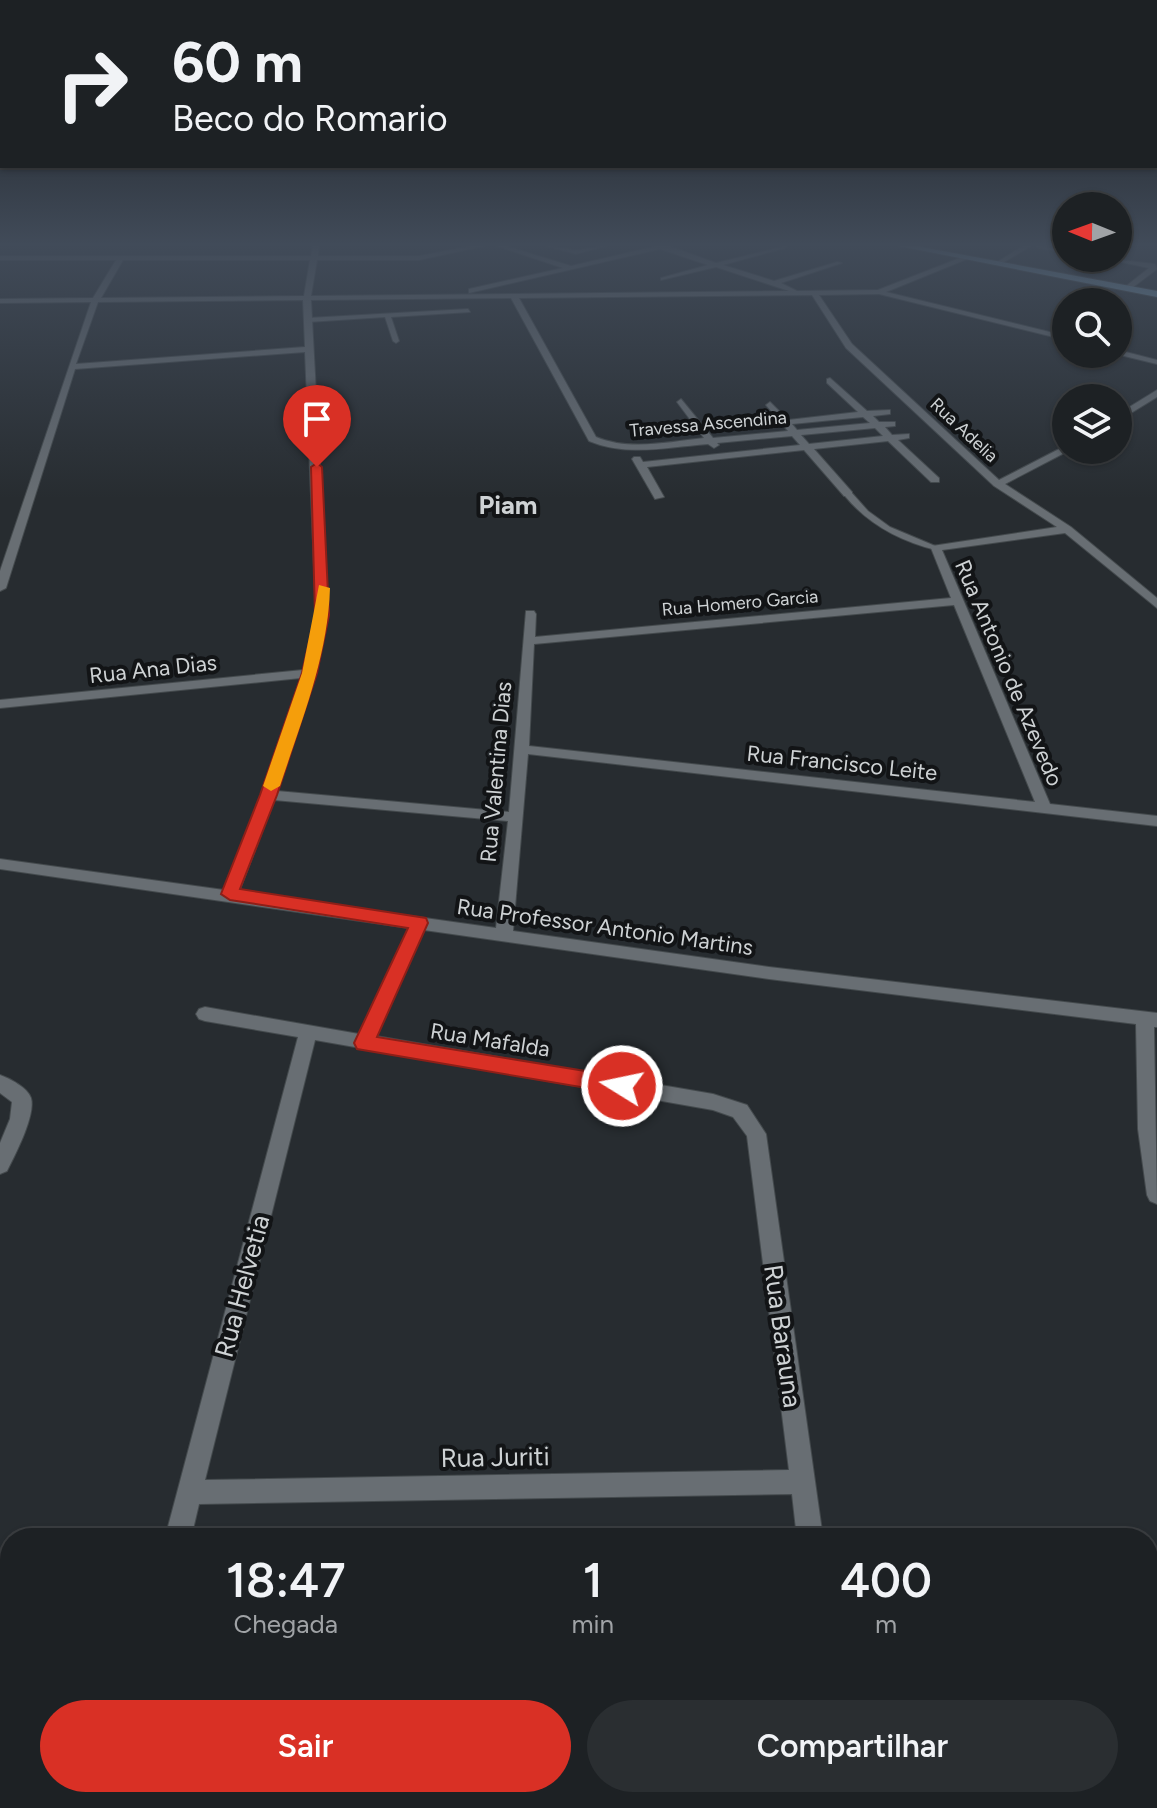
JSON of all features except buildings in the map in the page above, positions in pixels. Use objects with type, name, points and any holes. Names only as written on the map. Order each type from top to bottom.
[{"type":"street","points":[[0,588],[84,330]]},
{"type":"street","points":[[230,894],[269,795],[309,673],[322,615],[323,584],[309,330]]},
{"type":"street","name":"Travessa Ascendina","points":[[533,330],[592,439],[611,447],[629,448],[892,424]]},
{"type":"street","name":"Rua Adelia","points":[[839,330],[849,346],[998,484],[1067,529],[1157,604]]},
{"type":"street","points":[[71,367],[310,349]]},
{"type":"street","points":[[1146,359],[1157,352]]},
{"type":"street","points":[[1132,356],[1157,362]]},
{"type":"street","points":[[830,381],[935,480]]},
{"type":"street","points":[[1132,409],[1157,393]]},
{"type":"street","points":[[681,402],[723,455]]},
{"type":"street","points":[[770,405],[789,422],[848,494]]},
{"type":"street","points":[[789,422],[887,412]]},
{"type":"street","points":[[641,465],[906,436]]},
{"type":"street","points":[[629,448],[659,497]]},
{"type":"street","points":[[998,484],[1052,456]]},
{"type":"street","points":[[936,551],[1067,529]]},
{"type":"street","name":"Rua Antonio de Azevedo","points":[[936,551],[1044,807]]},
{"type":"street","name":"Rua Homero Garcia","points":[[529,641],[956,601]]},
{"type":"street","name":"Rua Valentina Dias","points":[[504,934],[522,749],[530,614]]},
{"type":"street","name":"Rua Ana Dias","points":[[0,704],[309,673]]},
{"type":"street","name":"Rua Francisco Leite","points":[[522,749],[1157,821]]},
{"type":"street","points":[[269,795],[515,817]]},
{"type":"street","name":"Rua Professor Antonio Martins","points":[[0,864],[230,894],[769,973],[1151,1019]]},
{"type":"street","points":[[364,1043],[419,923]]},
{"type":"street","name":"Rua Mafalda","points":[[205,1014],[713,1102],[740,1111],[756,1134]]},
{"type":"street","points":[[1151,1019],[1151,1168],[1157,1195]]},
{"type":"street","name":"Rua Helvetia","points":[[180,1528],[308,1034]]},
{"type":"street","points":[[0,1083],[22,1099],[20,1119],[0,1165]]},
{"type":"street","name":"Rua Barauna","points":[[756,1134],[809,1528]]},
{"type":"street","name":"Rua Juriti","points":[[189,1492],[803,1482]]},
{"type":"lane","points":[[392,330],[396,341]]},
{"type":"lane","points":[[848,494],[885,526],[936,551]]},
{"type":"slow traffic","points":[[271,786],[309,673],[322,615],[323,588]]},
{"type":"district","name":"Piam","points":[[508,505]]},
{"type":"route","points":[[317,467],[322,615],[309,673],[269,795],[230,894],[419,923],[364,1043],[622,1086]]}]
